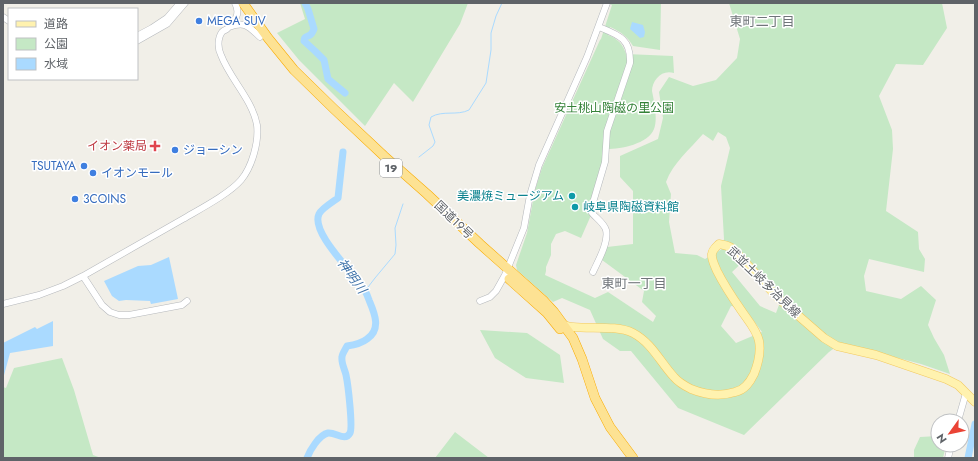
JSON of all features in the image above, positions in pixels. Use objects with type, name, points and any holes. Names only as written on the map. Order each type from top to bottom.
[{"type":"highway","name":"国道19号","points":[[236,3],[292,75],[506,272],[534,302],[560,324],[573,338],[582,359],[595,398],[610,427],[633,458]]},
{"type":"highway","name":"国道19号","points":[[243,3],[260,33]]},
{"type":"highway","name":"国道19号","points":[[506,272],[543,300],[554,312],[570,344],[600,420],[626,458]]},
{"type":"main road","name":"武並土岐多治見線","points":[[579,328],[617,329],[626,330],[633,333],[654,350],[675,378],[683,385],[700,393],[715,396],[739,391],[750,381],[759,360],[760,349],[759,340],[755,331],[724,284],[714,264],[712,254],[714,248],[719,244],[726,245],[733,249],[783,303],[824,338],[837,346],[876,356],[946,379],[958,385],[974,400]]},
{"type":"main road","points":[[543,300],[553,307],[566,321],[579,328]]},
{"type":"main road","points":[[560,324],[579,328]]},
{"type":"main road","points":[[573,338],[574,332],[579,328]]},
{"type":"street","points":[[138,35],[167,18],[180,3]]},
{"type":"street","points":[[138,40],[166,24],[185,3]]},
{"type":"street","points":[[3,304],[39,295],[63,286],[83,276],[191,214],[227,192],[241,180],[251,161],[256,142],[257,127],[247,100],[221,57],[218,48],[222,32],[238,14],[236,3]]},
{"type":"street","points":[[247,3],[259,20],[260,33]]},
{"type":"street","points":[[480,301],[490,297],[496,291],[506,272],[524,228],[530,195],[539,165],[587,57],[607,3]]},
{"type":"street","points":[[227,28],[237,24],[244,24],[260,33]]},
{"type":"street","points":[[593,272],[604,248],[606,230],[592,213],[592,206],[605,162],[607,131],[630,63],[628,47],[622,37],[599,27]]},
{"type":"street","points":[[83,276],[102,305],[110,312],[119,315],[128,315],[182,305],[187,301]]},
{"type":"street","points":[[960,413],[966,393]]},
{"type":"green space","points":[[300,3],[468,3],[460,24],[413,102],[394,83],[365,126],[299,60],[277,33],[305,19]]},
{"type":"green space","name":"安土桃山陶磁の里公園","points":[[607,3],[661,3],[660,50],[633,46],[623,35],[610,27],[608,35],[620,42],[626,54],[673,56],[674,73],[670,72],[658,76],[652,87],[656,120],[651,134],[634,145],[607,149],[592,213],[581,238],[565,231],[556,234],[551,244],[551,255],[546,267],[545,275],[595,298],[608,292],[653,322],[656,316],[642,302],[644,291],[602,260],[607,247],[633,244],[633,191],[620,177],[620,156],[658,139],[663,118],[659,92],[669,77],[693,86],[716,80],[737,58],[740,39],[729,3],[942,3],[947,28],[923,65],[896,64],[879,96],[892,130],[893,149],[886,211],[918,232],[919,249],[925,259],[924,272],[869,259],[864,276],[866,291],[901,299],[921,286],[936,300],[928,325],[944,355],[950,374],[921,364],[841,343],[829,352],[744,435],[678,408],[631,351],[620,351],[603,339],[590,310],[562,298],[553,302],[517,270],[516,265],[527,233],[535,190],[542,168],[601,39],[612,5]],"holes":[[[718,132],[726,137],[730,148],[721,186],[724,239],[722,249],[705,259],[697,255],[675,253],[669,222],[671,194],[666,182],[677,162],[703,134],[713,141]],[[746,259],[782,297],[776,313],[760,306],[732,272]],[[731,306],[744,308],[762,332],[736,343],[721,326]]]},
{"type":"green space","points":[[480,330],[527,333],[560,355],[564,383],[526,378],[495,358]]},
{"type":"green space","points":[[62,358],[74,390],[93,455],[101,458],[3,458],[3,387],[6,388],[14,368]]},
{"type":"green space","points":[[455,432],[489,458],[435,458]]},
{"type":"green space","points":[[930,436],[930,453],[944,453],[943,458],[914,458],[914,450],[920,437]]},
{"type":"water","points":[[632,22],[643,25],[645,32],[644,37],[640,38],[630,29]]},
{"type":"water","points":[[169,257],[178,299],[151,304],[150,301],[119,301],[112,296],[104,281],[138,266],[151,265]]},
{"type":"water","points":[[53,321],[53,346],[10,353],[3,379],[3,343],[35,327],[37,329]]},
{"type":"waterway","name":"神明川","points":[[305,3],[314,29],[311,35],[305,37],[304,41],[324,60],[328,79],[345,93]]},
{"type":"waterway","points":[[419,157],[433,146],[435,142],[429,125],[431,117],[440,114],[460,113],[469,110],[486,83],[491,50],[491,33],[502,3]]},
{"type":"waterway","name":"神明川","points":[[307,458],[315,443],[325,434],[331,433],[346,437],[350,433],[351,423],[349,396],[342,356],[347,346],[363,342],[372,335],[376,325],[375,315],[366,292],[335,254],[321,232],[318,222],[320,212],[338,198],[343,152]]},
{"type":"waterway","points":[[365,291],[395,254],[395,228],[403,204]]},
{"type":"waterway","points":[[968,458],[975,424]]},
{"type":"place","name":"MEGA SUV","points":[[199,21]]},
{"type":"place","name":"イオン薬局","points":[[155,146]]},
{"type":"place","name":"ジョーシン","points":[[175,150]]},
{"type":"place","name":"TSUTAYA","points":[[84,166]]},
{"type":"place","name":"イオンモール","points":[[93,173]]},
{"type":"place","name":"美濃焼ミュージアム","points":[[572,196]]},
{"type":"place","name":"3COINS","points":[[75,199]]},
{"type":"place","name":"岐阜県陶磁資料館","points":[[575,207]]},
{"type":"district","name":"東町二丁目","points":[[762,21]]},
{"type":"district","name":"東町一丁目","points":[[634,283]]}]
